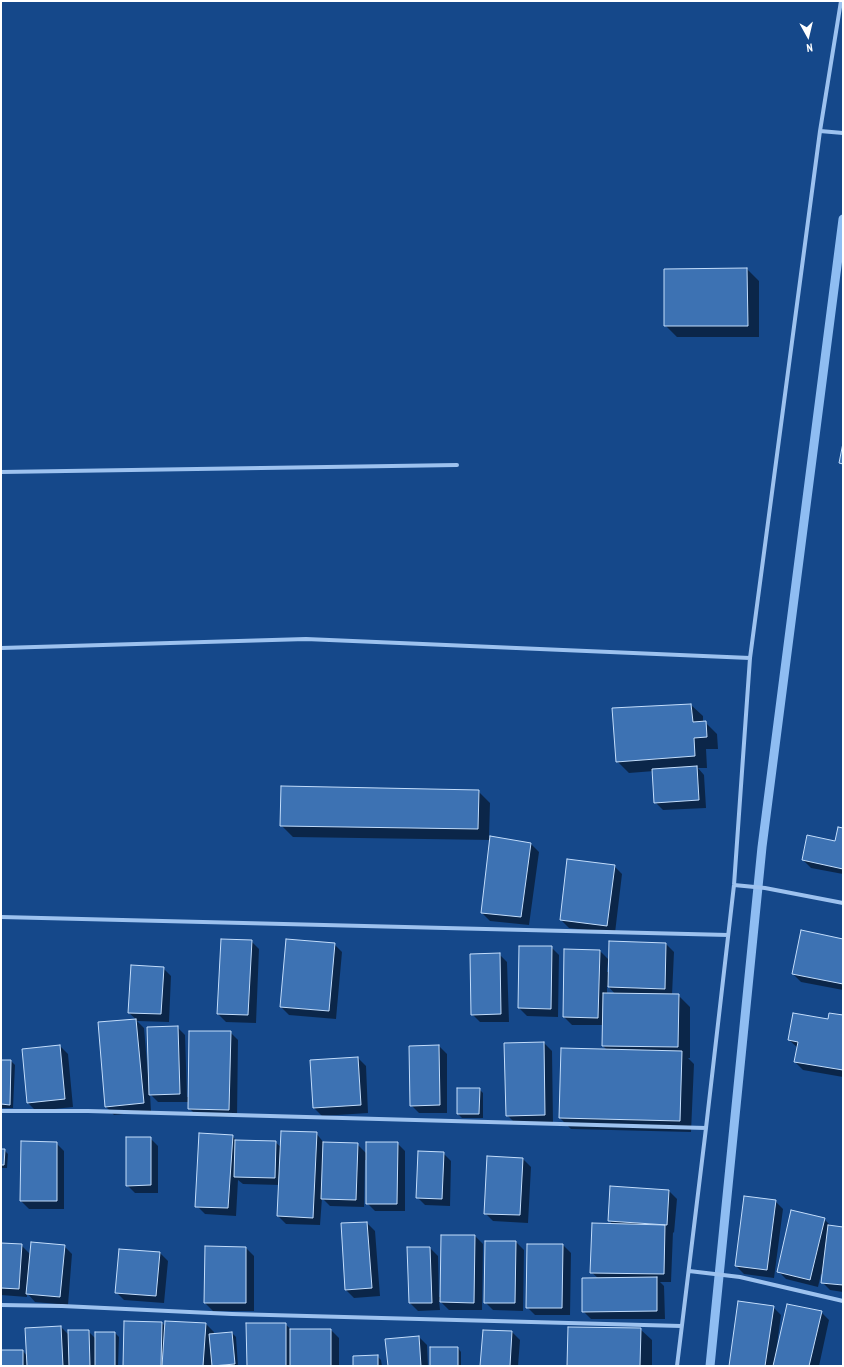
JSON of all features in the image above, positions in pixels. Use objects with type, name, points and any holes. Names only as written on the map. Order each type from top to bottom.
[{"type":"street","points":[[677,1366],[734,885],[750,658],[820,131],[841,1]]},
{"type":"street","points":[[820,131],[841,132]]},
{"type":"street","points":[[1,472],[457,465]]},
{"type":"street","points":[[1,648],[306,639],[750,658]]},
{"type":"street","points":[[734,885],[765,888],[843,903]]},
{"type":"street","points":[[1,917],[728,935]]},
{"type":"street","points":[[1,1111],[88,1111],[706,1128]]},
{"type":"street","points":[[689,1271],[740,1277],[843,1300]]},
{"type":"street","points":[[1,1305],[62,1306],[232,1314],[681,1326]]},
{"type":"building","points":[[747,268],[748,326],[664,326],[664,269]]},
{"type":"building","points":[[843,443],[843,464],[839,463]]},
{"type":"building","points":[[691,704],[693,722],[706,721],[707,737],[694,738],[695,756],[616,762],[612,708]]},
{"type":"building","points":[[697,766],[699,800],[654,803],[652,769]]},
{"type":"building","points":[[281,786],[479,790],[478,829],[280,826]]},
{"type":"building","points":[[838,827],[843,828],[843,869],[802,860],[807,835],[835,841]]},
{"type":"building","points":[[490,836],[531,843],[521,917],[481,913]]},
{"type":"building","points":[[567,859],[615,865],[607,926],[560,920]]},
{"type":"building","points":[[801,930],[843,939],[843,984],[792,974]]},
{"type":"building","points":[[221,939],[252,940],[248,1015],[217,1014]]},
{"type":"building","points":[[286,939],[335,943],[329,1011],[280,1007]]},
{"type":"building","points":[[609,941],[666,943],[665,989],[608,987]]},
{"type":"building","points":[[519,946],[552,946],[551,1009],[518,1008]]},
{"type":"building","points":[[564,949],[600,950],[598,1018],[563,1017]]},
{"type":"building","points":[[500,953],[501,1014],[471,1015],[470,954]]},
{"type":"building","points":[[131,965],[164,967],[161,1014],[128,1013]]},
{"type":"building","points":[[603,993],[679,994],[678,1047],[602,1046]]},
{"type":"building","points":[[793,1013],[828,1019],[829,1013],[843,1015],[843,1070],[794,1062],[798,1042],[788,1040]]},
{"type":"building","points":[[136,1019],[144,1103],[105,1107],[98,1022]]},
{"type":"building","points":[[178,1026],[180,1094],[149,1095],[147,1027]]},
{"type":"building","points":[[189,1031],[231,1031],[229,1110],[188,1109]]},
{"type":"building","points":[[544,1042],[545,1115],[506,1116],[504,1043]]},
{"type":"building","points":[[60,1045],[65,1099],[27,1103],[22,1049]]},
{"type":"building","points":[[439,1045],[440,1105],[410,1106],[409,1046]]},
{"type":"building","points":[[561,1048],[682,1051],[680,1121],[559,1118]]},
{"type":"building","points":[[358,1057],[361,1105],[313,1108],[310,1060]]},
{"type":"building","points":[[1,1060],[11,1060],[10,1105],[1,1104]]},
{"type":"building","points":[[457,1088],[480,1088],[479,1114],[457,1114]]},
{"type":"building","points":[[281,1131],[317,1132],[313,1218],[277,1216]]},
{"type":"building","points":[[199,1133],[233,1135],[228,1208],[195,1207]]},
{"type":"building","points":[[126,1137],[151,1137],[151,1185],[126,1186]]},
{"type":"building","points":[[235,1140],[276,1141],[275,1178],[234,1177]]},
{"type":"building","points":[[21,1141],[57,1142],[57,1201],[20,1201]]},
{"type":"building","points":[[323,1142],[358,1143],[356,1200],[321,1199]]},
{"type":"building","points":[[366,1142],[398,1142],[397,1204],[366,1204]]},
{"type":"building","points":[[1,1149],[5,1149],[4,1165],[1,1165]]},
{"type":"building","points":[[418,1151],[444,1152],[442,1199],[416,1198]]},
{"type":"building","points":[[487,1156],[523,1158],[520,1215],[484,1214]]},
{"type":"building","points":[[610,1186],[669,1190],[667,1225],[608,1221]]},
{"type":"building","points":[[744,1196],[776,1200],[767,1270],[735,1266]]},
{"type":"building","points":[[791,1210],[825,1218],[810,1280],[777,1272]]},
{"type":"building","points":[[367,1222],[372,1288],[345,1290],[341,1223]]},
{"type":"building","points":[[592,1223],[665,1225],[664,1274],[590,1273]]},
{"type":"building","points":[[828,1225],[843,1227],[843,1285],[821,1283]]},
{"type":"building","points":[[441,1235],[475,1235],[474,1303],[440,1302]]},
{"type":"building","points":[[485,1241],[516,1241],[515,1303],[484,1303]]},
{"type":"building","points":[[31,1242],[65,1245],[60,1297],[26,1294]]},
{"type":"building","points":[[1,1243],[22,1244],[19,1289],[1,1288]]},
{"type":"building","points":[[527,1244],[563,1244],[562,1308],[526,1308]]},
{"type":"building","points":[[205,1246],[246,1247],[246,1303],[204,1303]]},
{"type":"building","points":[[407,1247],[430,1247],[432,1303],[409,1303]]},
{"type":"building","points":[[119,1249],[160,1252],[156,1296],[115,1293]]},
{"type":"building","points":[[657,1277],[657,1311],[582,1312],[582,1278]]},
{"type":"building","points":[[738,1301],[774,1306],[765,1366],[729,1366]]},
{"type":"building","points":[[787,1304],[822,1311],[809,1366],[773,1366]]},
{"type":"building","points":[[124,1321],[162,1322],[161,1366],[123,1366]]},
{"type":"building","points":[[165,1321],[206,1323],[203,1366],[162,1366]]},
{"type":"building","points":[[246,1323],[286,1323],[286,1366],[247,1366]]},
{"type":"building","points":[[61,1326],[63,1366],[27,1366],[25,1328]]},
{"type":"building","points":[[568,1327],[641,1328],[640,1366],[567,1366]]},
{"type":"building","points":[[290,1329],[331,1329],[331,1366],[290,1366]]},
{"type":"building","points":[[68,1330],[89,1330],[90,1366],[69,1366]]},
{"type":"building","points":[[483,1330],[512,1331],[510,1366],[480,1366]]},
{"type":"building","points":[[95,1332],[115,1332],[115,1366],[95,1366]]},
{"type":"building","points":[[232,1332],[235,1364],[212,1366],[209,1334]]},
{"type":"building","points":[[419,1336],[421,1366],[388,1366],[385,1339]]},
{"type":"building","points":[[430,1347],[458,1347],[458,1366],[430,1366]]},
{"type":"building","points":[[1,1350],[23,1350],[23,1366],[1,1366]]},
{"type":"building","points":[[378,1355],[378,1366],[353,1366],[353,1356]]},
{"type":"waterway","points":[[710,1366],[762,847],[843,219]]}]
